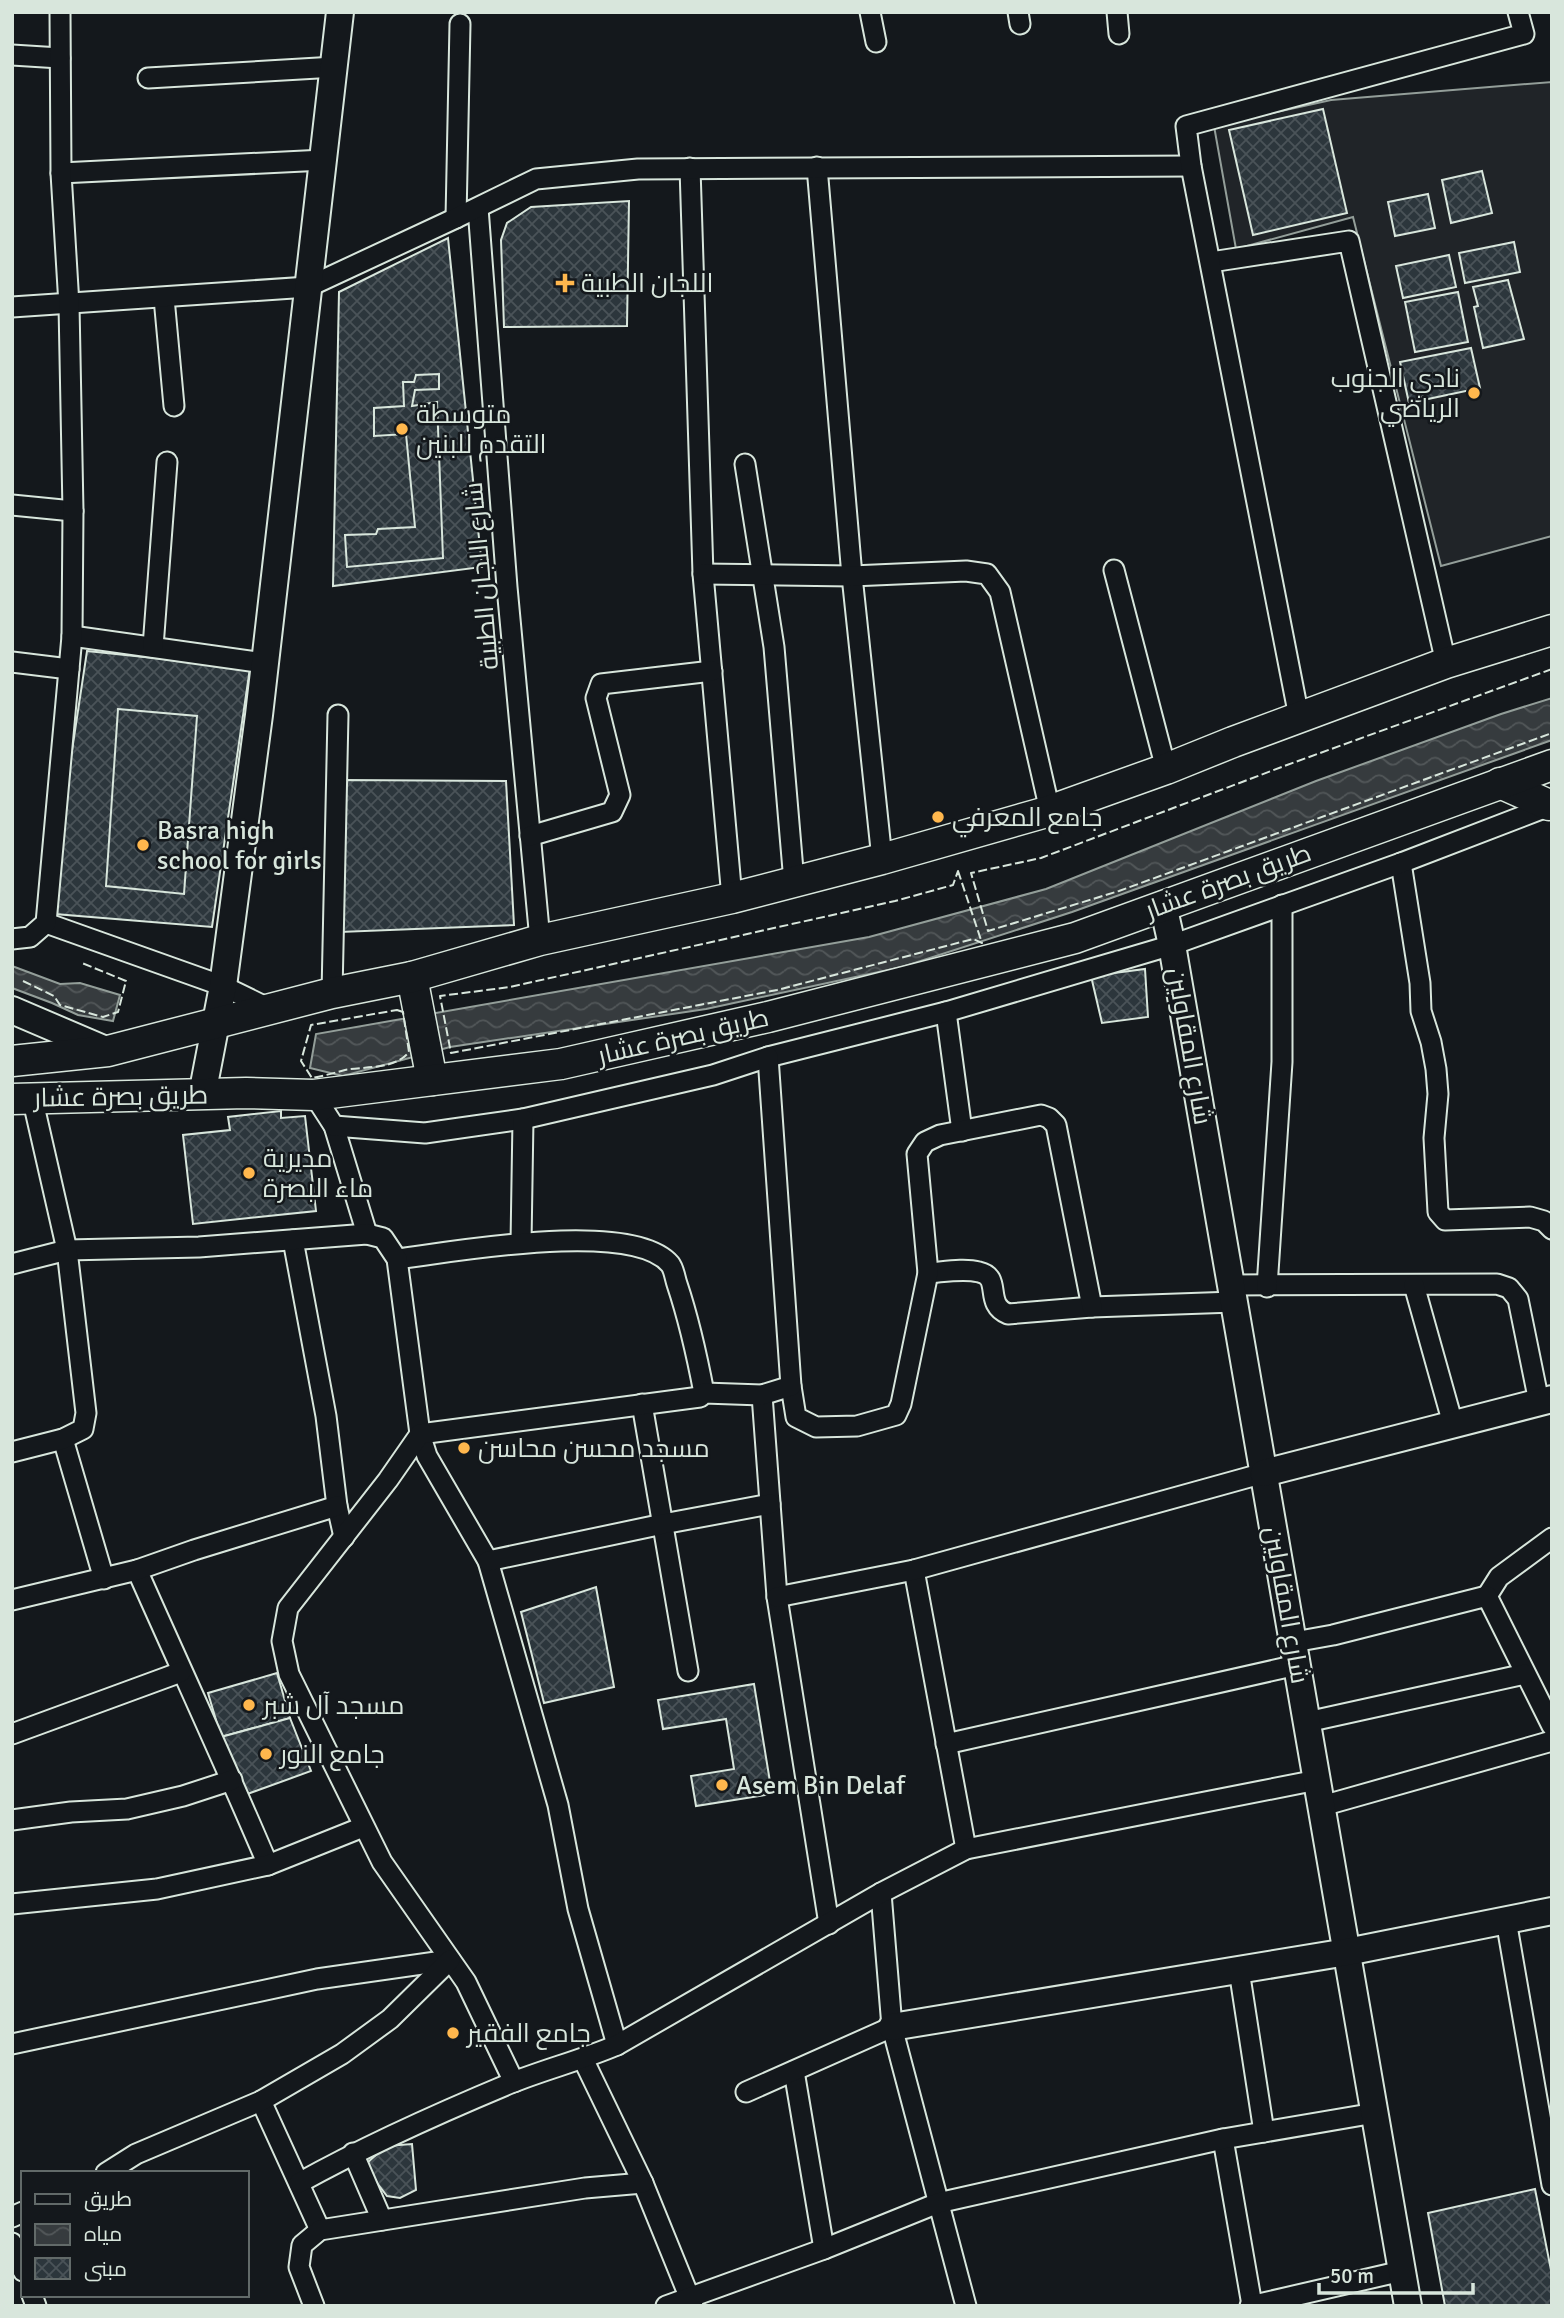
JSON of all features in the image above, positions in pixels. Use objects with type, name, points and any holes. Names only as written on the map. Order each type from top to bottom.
[{"type":"main road","points":[[12,1061],[108,1051],[332,993],[414,987],[540,940],[732,898],[882,859],[1050,811],[1446,663],[1552,630]]},
{"type":"main road","name":"طريق بصرة عشار","points":[[22,1098],[246,1093],[314,1095],[430,1072],[561,1064],[768,1017],[1075,937],[1552,765]]},
{"type":"main road","points":[[1500,783],[1551,809]]},
{"type":"main road","points":[[414,987],[430,1072]]},
{"type":"street","points":[[12,939],[30,936],[46,923],[72,636],[73,511],[69,305],[61,173],[60,12]]},
{"type":"street","points":[[202,1095],[223,986],[259,715],[340,12]]},
{"type":"street","points":[[870,12],[876,42]]},
{"type":"street","points":[[1117,12],[1119,34]]},
{"type":"street","points":[[1300,717],[1191,166],[1186,126],[1524,34],[1518,12]]},
{"type":"street","points":[[456,218],[460,24]]},
{"type":"street","points":[[12,55],[60,58]]},
{"type":"street","points":[[148,78],[334,67]]},
{"type":"street","points":[[61,173],[324,160]]},
{"type":"street","points":[[12,307],[308,287],[536,179],[638,169],[1191,166]]},
{"type":"street","points":[[817,167],[852,576],[882,859]]},
{"type":"street","points":[[690,169],[703,574],[732,898]]},
{"type":"street","name":"شارع اللجان الطبية","points":[[478,208],[507,587],[540,940]]},
{"type":"street","points":[[1211,262],[1349,241],[1446,663]]},
{"type":"street","points":[[164,298],[174,406]]},
{"type":"street","points":[[153,647],[167,462]]},
{"type":"street","points":[[745,464],[774,647],[794,882]]},
{"type":"street","points":[[12,505],[73,511]]},
{"type":"street","points":[[1114,570],[1166,769]]},
{"type":"street","points":[[703,574],[852,576],[966,571],[987,574],[1000,592],[1050,811]]},
{"type":"street","points":[[72,636],[264,663]]},
{"type":"street","points":[[12,662],[69,669]]},
{"type":"street","points":[[530,836],[612,812],[620,795],[596,698],[601,684],[712,671]]},
{"type":"street","points":[[332,993],[338,715]]},
{"type":"street","points":[[334,1126],[425,1133],[523,1119],[713,1075],[946,1012],[1172,945],[1551,809]]},
{"type":"street","points":[[1401,863],[1420,983],[1420,1012],[1431,1042],[1436,1069],[1438,1094],[1434,1138],[1438,1212],[1445,1220],[1530,1217],[1544,1221],[1552,1229]]},
{"type":"street","name":"شارع المقاولين","points":[[1163,905],[1296,1653],[1408,2306]]},
{"type":"street","points":[[1267,1287],[1282,1062],[1282,905]]},
{"type":"street","points":[[46,923],[223,986],[272,1010]]},
{"type":"street","points":[[12,1010],[108,1051]]},
{"type":"street","points":[[946,1012],[962,1131]]},
{"type":"street","points":[[768,1058],[791,1386],[796,1417],[816,1427],[857,1426],[896,1415],[901,1404],[928,1273],[917,1154],[925,1142],[940,1135],[1041,1115],[1056,1125],[1092,1307]]},
{"type":"street","points":[[314,1095],[334,1126],[367,1234]]},
{"type":"street","points":[[12,1452],[63,1439],[83,1429],[86,1413],[67,1250],[22,1098]]},
{"type":"street","points":[[521,1243],[523,1119]]},
{"type":"street","points":[[12,1264],[67,1250],[199,1247],[367,1234],[383,1238],[397,1259],[420,1434],[427,1456],[488,1561],[558,1805],[578,1909],[617,2045]]},
{"type":"street","points":[[293,1240],[326,1416],[337,1506],[344,1537]]},
{"type":"street","points":[[397,1259],[521,1243],[618,1242],[648,1249],[671,1265],[691,1325],[704,1394]]},
{"type":"street","points":[[776,1597],[914,1570],[1264,1472],[1546,1401],[1518,1299],[1509,1289],[1497,1284],[1267,1287],[1233,1294],[1008,1314],[999,1311],[995,1304],[992,1282],[987,1275],[978,1271],[928,1273]]},
{"type":"street","points":[[1414,1285],[1453,1424]]},
{"type":"street","points":[[514,2082],[466,1982],[382,1862],[289,1674],[282,1641],[288,1608],[388,1480],[420,1434],[700,1397],[704,1394],[762,1395],[791,1386]]},
{"type":"street","points":[[762,1395],[776,1597],[829,1924]]},
{"type":"street","points":[[642,1404],[688,1671]]},
{"type":"street","points":[[63,1439],[104,1579]]},
{"type":"street","points":[[488,1561],[770,1504]]},
{"type":"street","points":[[12,1600],[137,1570],[337,1506]]},
{"type":"street","points":[[946,1744],[1296,1653],[1334,1635],[1487,1596],[1499,1577],[1552,1538]]},
{"type":"street","points":[[137,1570],[268,1865]]},
{"type":"street","points":[[914,1570],[966,1849]]},
{"type":"street","points":[[1487,1596],[1552,1726]]},
{"type":"street","points":[[12,1734],[181,1672]]},
{"type":"street","points":[[1307,1722],[1525,1674]]},
{"type":"street","points":[[1322,1806],[1552,1741]]},
{"type":"street","points":[[12,1820],[71,1812],[127,1809],[183,1796],[232,1780]]},
{"type":"street","points":[[299,2183],[353,2153],[514,2082],[617,2045],[881,1893],[966,1849],[1317,1780]]},
{"type":"street","points":[[12,1904],[157,1889],[268,1865],[363,1827]]},
{"type":"street","points":[[881,1893],[892,2027],[966,2306]]},
{"type":"street","points":[[746,2092],[892,2027],[1347,1952],[1552,1911]]},
{"type":"street","points":[[1506,1920],[1548,2137],[1552,2185]]},
{"type":"street","points":[[12,2044],[317,1979],[450,1960]]},
{"type":"street","points":[[109,2171],[136,2154],[261,2101],[342,2054],[390,2019],[450,1960]]},
{"type":"street","points":[[1238,1970],[1264,2132]]},
{"type":"street","points":[[583,2059],[643,2183],[692,2302]]},
{"type":"street","points":[[794,2071],[824,2249]]},
{"type":"street","points":[[261,2101],[320,2230]]},
{"type":"street","points":[[666,2306],[692,2302],[938,2203],[1223,2139],[1375,2113]]},
{"type":"street","points":[[1223,2139],[1251,2306],[1402,2271]]},
{"type":"street","points":[[353,2153],[382,2220]]},
{"type":"street","points":[[314,2306],[299,2267],[302,2245],[320,2230],[585,2188],[643,2183]]},
{"type":"street","points":[[12,2243],[21,2266]]},
{"type":"shaded area","name":"نادي الجنوب الرياضي","points":[[1552,82],[1552,536],[1441,566],[1353,217],[1236,249],[1214,126],[1331,100]]},
{"type":"water","points":[[1552,698],[1552,740],[1072,912],[902,967],[706,1009],[450,1047],[343,1076],[310,1068],[316,1034],[869,937],[1046,889],[1316,781]]},
{"type":"water","points":[[12,966],[60,984],[80,983],[120,995],[113,1021],[78,1015],[12,988]]},
{"type":"building","points":[[1323,109],[1347,213],[1253,235],[1229,130]]},
{"type":"building","points":[[1482,171],[1492,213],[1451,223],[1442,180]]},
{"type":"building","points":[[1428,194],[1435,228],[1395,236],[1388,202]]},
{"type":"building","name":"اللجان الطبية","points":[[629,201],[627,326],[504,327],[501,240],[507,223],[531,207]]},
{"type":"building","name":"متوسطة التقدم للبنين","points":[[448,238],[482,567],[333,586],[339,292]]},
{"type":"building","points":[[1514,242],[1520,272],[1465,283],[1459,253]]},
{"type":"building","points":[[1449,255],[1456,287],[1403,298],[1396,266]]},
{"type":"building","points":[[1508,280],[1524,339],[1483,348],[1474,307],[1478,306],[1473,287]]},
{"type":"building","points":[[1458,292],[1468,342],[1415,352],[1405,302]]},
{"type":"building","points":[[1471,348],[1480,388],[1409,403],[1400,362]]},
{"type":"building","points":[[439,374],[439,389],[415,390],[412,406],[437,402],[443,558],[347,567],[345,535],[376,534],[378,529],[415,527],[406,434],[374,436],[374,408],[404,406],[403,382],[414,382],[416,375]]},
{"type":"building","name":"Basra high school for girls","points":[[87,651],[250,668],[212,927],[55,914],[68,777]]},
{"type":"building","points":[[118,709],[197,716],[184,894],[106,886]]},
{"type":"building","points":[[342,780],[506,781],[514,925],[340,932]]},
{"type":"building","points":[[1145,969],[1148,1017],[1102,1023],[1091,976]]},
{"type":"building","name":"مديرية ماء البصرة","points":[[281,1111],[281,1118],[305,1116],[316,1211],[193,1224],[183,1135],[230,1130],[228,1117]]},
{"type":"building","points":[[596,1587],[614,1687],[544,1703],[521,1612]]},
{"type":"building","name":"مسجد آل شبر","points":[[277,1673],[290,1718],[221,1737],[208,1693]]},
{"type":"building","points":[[754,1684],[772,1794],[696,1806],[691,1776],[734,1769],[726,1719],[663,1729],[658,1700]]},
{"type":"building","name":"جامع النور","points":[[290,1718],[311,1771],[242,1796],[221,1737]]},
{"type":"building","points":[[412,2144],[416,2190],[400,2198],[387,2196],[367,2163],[386,2146]]},
{"type":"building","points":[[1535,2189],[1552,2275],[1552,2306],[1445,2306],[1428,2213]]},
{"type":"fence","points":[[1552,669],[1041,858],[971,873],[988,931],[1119,891],[1552,733]]},
{"type":"fence","points":[[958,871],[982,943],[973,939],[777,990],[451,1053],[440,996],[510,987],[895,901],[953,885],[958,871]]},
{"type":"fence","points":[[23,981],[54,996],[60,1005],[103,1017],[118,1012],[126,981],[82,963]]},
{"type":"fence","points":[[397,1010],[403,1012],[409,1052],[403,1058],[388,1065],[345,1070],[312,1078],[301,1061],[311,1025],[397,1010]]},
{"type":"place","name":"اللجان الطبية","points":[[565,283]]},
{"type":"place","name":"نادي الجنوب الرياضي","points":[[1474,393]]},
{"type":"place","name":"متوسطة التقدم للبنين","points":[[402,429]]},
{"type":"place","name":"جامع المعرفي","points":[[938,817]]},
{"type":"place","name":"Basra high school for girls","points":[[143,845]]},
{"type":"place","name":"مديرية ماء البصرة","points":[[249,1173]]},
{"type":"place","name":"مسجد محسن محاسن","points":[[464,1448]]},
{"type":"place","name":"مسجد آل شبر","points":[[249,1705]]},
{"type":"place","name":"جامع النور","points":[[266,1754]]},
{"type":"place","name":"Asem Bin Delaf","points":[[722,1785]]},
{"type":"place","name":"جامع الفقير","points":[[453,2033]]}]
